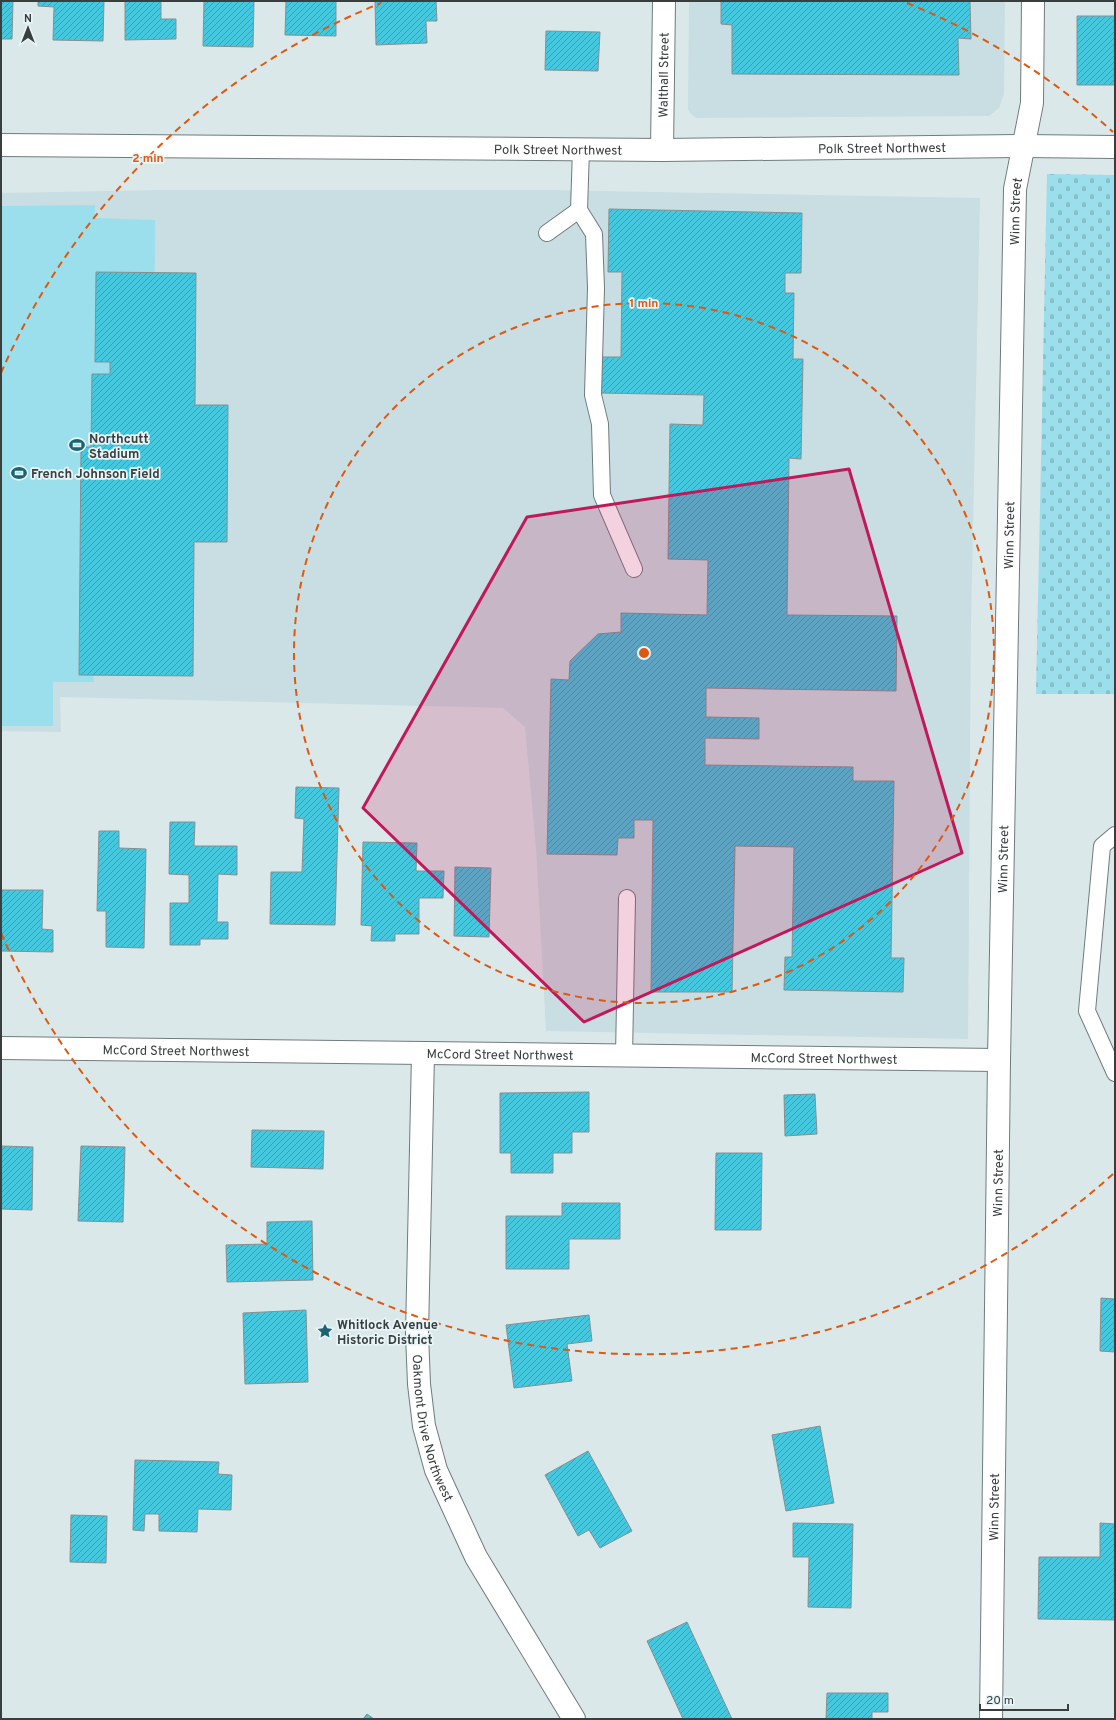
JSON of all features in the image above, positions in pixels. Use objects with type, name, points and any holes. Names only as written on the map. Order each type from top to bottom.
[{"type":"street","name":"Walthall Street","points":[[662,150],[664,1]]},
{"type":"street","name":"Winn Street","points":[[991,1719],[999,1060],[1015,189],[1032,103],[1033,1]]},
{"type":"street","name":"Polk Street Northwest","points":[[1,145],[662,150],[1024,146],[1115,147]]},
{"type":"street","name":"McCord Street Northwest","points":[[1,1048],[999,1060]]},
{"type":"street","name":"Oakmont Drive Northwest","points":[[423,1054],[417,1334],[419,1384],[424,1426],[436,1470],[476,1557],[574,1719]]},
{"type":"lane","points":[[581,149],[579,210],[594,234],[596,288],[593,395],[600,424],[602,495],[634,569]]},
{"type":"lane","points":[[547,233],[579,210]]},
{"type":"lane","points":[[1115,835],[1102,846],[1087,1011],[1115,1073]]},
{"type":"lane","points":[[624,1056],[627,898]]},
{"type":"highlighted area","points":[[849,469],[962,853],[584,1022],[363,808],[527,517]]},
{"type":"shaded area","points":[[689,1],[1005,1],[1004,94],[999,108],[989,116],[696,118],[688,109]]},
{"type":"shaded area","points":[[161,190],[546,190],[980,198],[971,622],[968,1039],[546,1031],[536,848],[525,727],[503,708],[60,697],[61,732],[1,731],[1,193]]},
{"type":"green space","points":[[1047,174],[1115,175],[1115,694],[1036,694]]},
{"type":"green space","name":"Northcutt Stadium","points":[[95,205],[95,218],[155,220],[153,671],[93,671],[94,682],[53,682],[53,726],[1,726],[1,206]]},
{"type":"building","points":[[1,1],[13,1],[12,39],[1,39]]},
{"type":"building","points":[[38,1],[104,1],[103,41],[53,40],[54,7],[38,6]]},
{"type":"building","points":[[125,1],[161,1],[161,19],[176,19],[176,39],[125,40]]},
{"type":"building","points":[[204,1],[254,1],[253,47],[203,46]]},
{"type":"building","points":[[286,1],[336,1],[336,36],[285,35]]},
{"type":"building","points":[[375,1],[436,1],[437,21],[426,21],[427,43],[376,45]]},
{"type":"building","points":[[721,1],[970,1],[971,39],[958,38],[959,75],[732,74],[732,25],[721,24]]},
{"type":"building","points":[[1077,16],[1115,16],[1115,85],[1077,85]]},
{"type":"building","points":[[546,31],[600,32],[598,71],[545,70]]},
{"type":"building","points":[[609,209],[802,213],[801,273],[785,273],[785,293],[794,293],[793,359],[803,359],[801,459],[789,458],[787,615],[897,616],[896,691],[706,688],[706,717],[759,718],[759,739],[705,738],[705,765],[853,767],[853,781],[894,781],[891,958],[904,958],[903,992],[784,990],[785,957],[792,957],[794,847],[735,846],[732,992],[651,992],[653,820],[634,820],[634,838],[618,838],[617,855],[547,854],[551,679],[569,680],[570,661],[598,634],[621,632],[621,613],[707,615],[708,560],[668,559],[670,424],[703,425],[704,395],[601,393],[602,357],[621,357],[622,272],[608,272]]},
{"type":"building","points":[[96,272],[196,273],[195,405],[228,405],[227,542],[194,542],[193,676],[79,675],[81,447],[91,447],[92,374],[110,374],[110,362],[95,362]]},
{"type":"building","points":[[296,787],[339,788],[335,925],[270,924],[271,872],[302,872],[304,819],[295,818]]},
{"type":"building","points":[[170,822],[195,822],[194,846],[237,846],[237,875],[218,874],[217,922],[228,922],[228,939],[200,939],[200,945],[170,945],[170,903],[189,903],[189,875],[169,874]]},
{"type":"building","points":[[99,831],[119,831],[119,848],[146,849],[144,948],[106,947],[106,911],[97,911]]},
{"type":"building","points":[[363,842],[417,843],[416,871],[444,871],[443,898],[419,898],[419,934],[395,934],[395,941],[371,941],[372,926],[361,925]]},
{"type":"building","points":[[455,867],[491,868],[489,937],[454,936]]},
{"type":"building","points":[[1,890],[43,890],[42,929],[53,930],[53,952],[1,951]]},
{"type":"building","points":[[589,1092],[589,1132],[572,1132],[572,1153],[553,1153],[553,1173],[511,1173],[511,1153],[500,1153],[500,1093]]},
{"type":"building","points":[[815,1094],[817,1134],[785,1136],[784,1095]]},
{"type":"building","points":[[252,1130],[324,1131],[323,1169],[251,1167]]},
{"type":"building","points":[[1,1146],[33,1147],[32,1210],[1,1209]]},
{"type":"building","points":[[81,1146],[125,1147],[123,1222],[78,1221]]},
{"type":"building","points":[[716,1153],[762,1153],[761,1230],[715,1230]]},
{"type":"building","points":[[562,1203],[620,1203],[620,1239],[569,1239],[569,1269],[506,1269],[506,1216],[562,1216]]},
{"type":"building","points":[[312,1221],[313,1280],[227,1282],[226,1245],[267,1244],[267,1222]]},
{"type":"building","points":[[1101,1298],[1115,1299],[1115,1352],[1100,1351]]},
{"type":"building","points":[[306,1310],[308,1382],[245,1384],[243,1313]]},
{"type":"building","points":[[589,1315],[592,1341],[567,1344],[572,1381],[514,1388],[506,1325]]},
{"type":"building","points":[[820,1426],[834,1503],[786,1511],[772,1435]]},
{"type":"building","points":[[588,1451],[632,1531],[600,1548],[589,1530],[578,1536],[545,1475]]},
{"type":"building","points":[[135,1460],[219,1462],[218,1474],[232,1475],[231,1510],[198,1509],[197,1532],[159,1531],[159,1514],[145,1514],[144,1531],[133,1530]]},
{"type":"building","points":[[71,1515],[107,1516],[106,1563],[70,1562]]},
{"type":"building","points":[[793,1523],[853,1524],[851,1608],[808,1607],[809,1557],[793,1557]]},
{"type":"building","points":[[1100,1523],[1115,1524],[1115,1620],[1038,1619],[1039,1557],[1100,1557]]},
{"type":"building","points":[[687,1622],[732,1719],[683,1719],[647,1641]]},
{"type":"building","points":[[827,1693],[888,1693],[888,1712],[872,1712],[872,1719],[826,1719]]},
{"type":"building","points":[[367,1714],[374,1719],[363,1719]]},
{"type":"place","name":"Northcutt Stadium","points":[[77,445]]},
{"type":"place","name":"French Johnson Field","points":[[19,473]]},
{"type":"place","name":"Whitlock Avenue Historic District","points":[[325,1331]]}]
